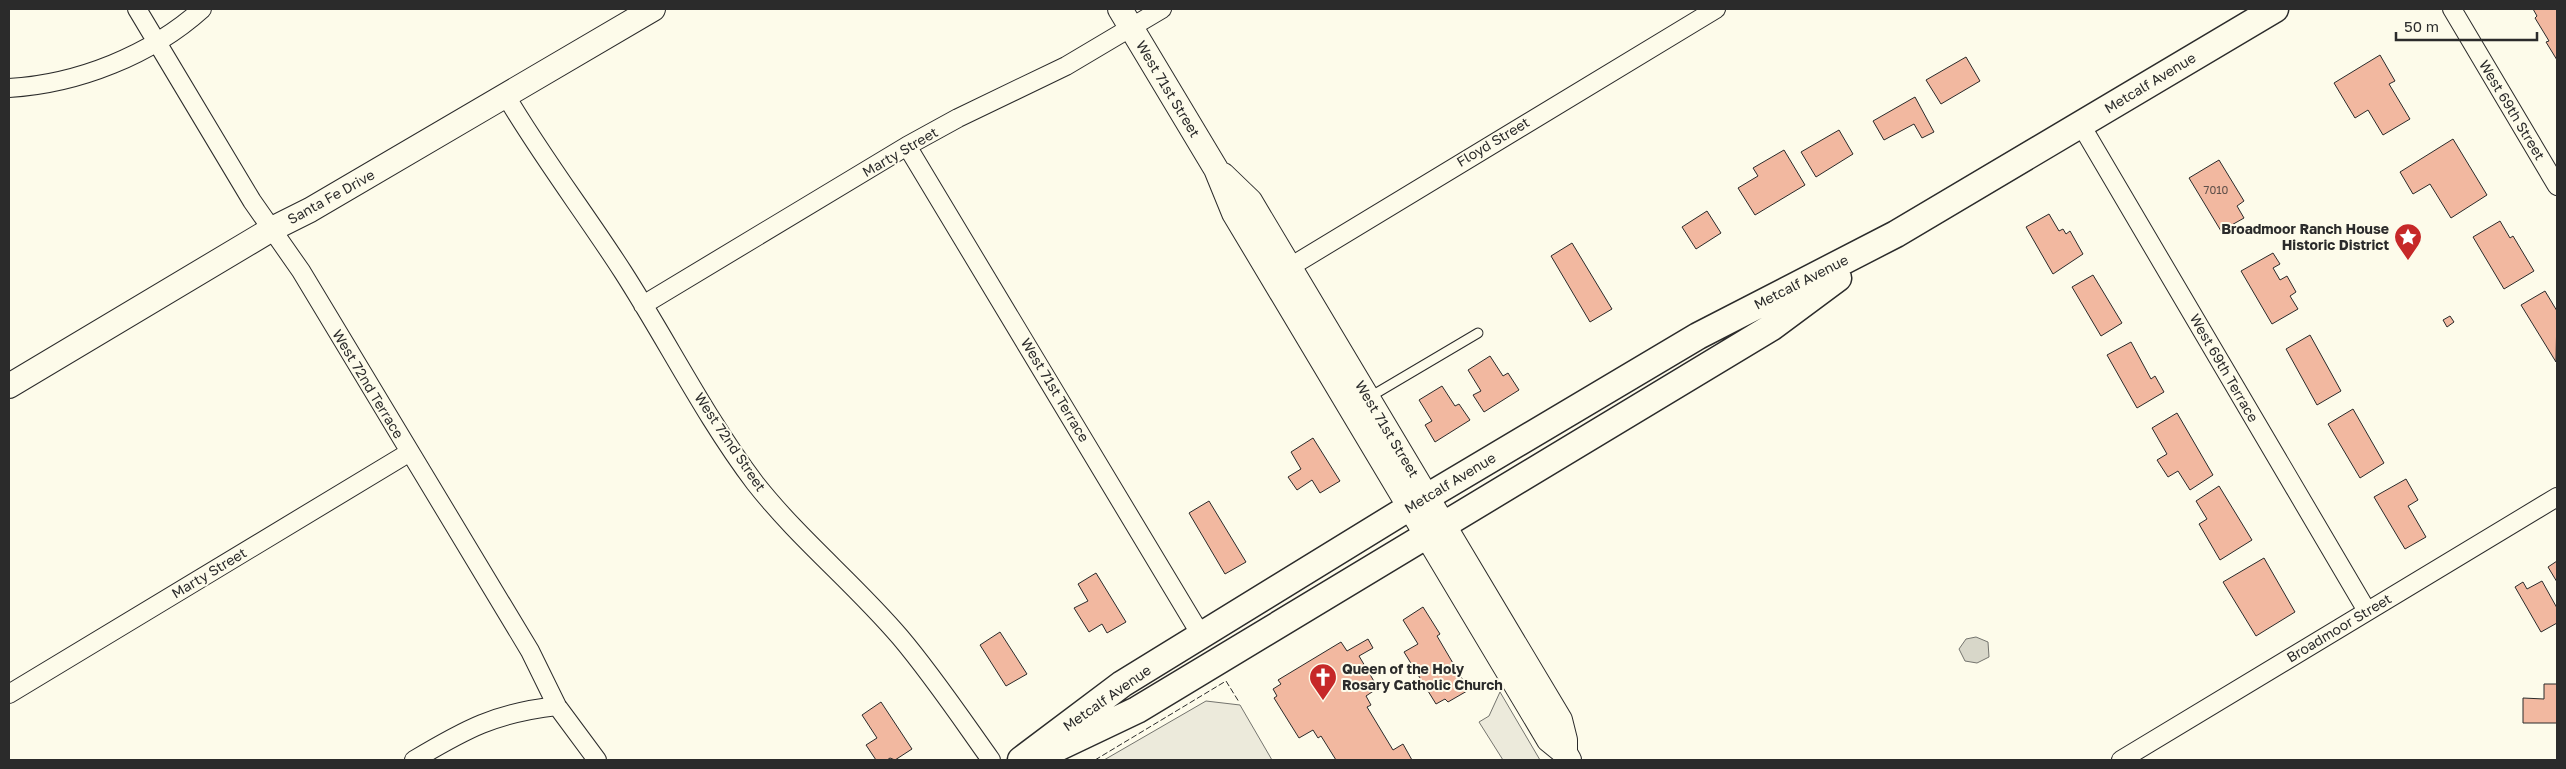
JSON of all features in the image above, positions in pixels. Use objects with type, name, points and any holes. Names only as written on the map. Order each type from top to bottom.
[{"type":"main road","name":"Metcalf Avenue","points":[[1021,760],[1122,684],[1419,502],[1698,336],[1896,234],[2275,9]]},
{"type":"main road","name":"Metcalf Avenue","points":[[1032,760],[1137,710],[1772,327],[1896,234]]},
{"type":"street","name":"West 72nd Terrace","points":[[138,9],[252,201],[301,271],[530,651],[557,706],[597,760]]},
{"type":"street","points":[[9,88],[70,78],[116,62],[182,27],[202,9]]},
{"type":"street","name":"Santa Fe Drive","points":[[9,386],[272,230],[310,210],[654,9]]},
{"type":"street","name":"Marty Street","points":[[643,305],[907,146],[958,118],[1066,66],[1126,18],[1162,9]]},
{"type":"street","name":"Floyd Street","points":[[1281,272],[1716,9]]},
{"type":"street","name":"West 69th Street","points":[[2452,9],[2557,186]]},
{"type":"street","name":"West 71st Street","points":[[1126,18],[1216,169],[1234,213],[1281,272],[1368,398],[1419,502]]},
{"type":"street","name":"West 72nd Street","points":[[506,96],[529,136],[643,305],[718,430],[754,481],[783,517],[900,637],[991,760]]},
{"type":"street","name":"West 69th Terrace","points":[[2081,125],[2367,611]]},
{"type":"street","name":"West 71st Terrace","points":[[907,146],[1200,635]]},
{"type":"street","name":"West 71st Street","points":[[1281,272],[1419,502],[1549,740],[1564,757]]},
{"type":"street","name":"Marty Street","points":[[9,694],[410,452]]},
{"type":"street","name":"Broadmoor Street","points":[[2121,760],[2557,498]]},
{"type":"street","points":[[414,760],[476,725],[522,710],[557,706]]},
{"type":"lane","points":[[1368,398],[1478,333]]},
{"type":"shaded area","points":[[1976,637],[1988,642],[1989,657],[1977,663],[1965,661],[1959,649],[1966,639]]},
{"type":"shaded area","points":[[1500,692],[1540,760],[1503,760],[1479,722],[1489,716]]},
{"type":"shaded area","points":[[1206,701],[1240,705],[1272,760],[1104,760]]},
{"type":"building","points":[[2533,9],[2557,9],[2557,60],[2546,42],[2549,41],[2535,18],[2537,16]]},
{"type":"building","points":[[2380,55],[2395,81],[2389,84],[2410,119],[2383,135],[2368,110],[2355,118],[2334,83]]},
{"type":"building","points":[[1966,57],[1980,81],[1941,104],[1926,80]]},
{"type":"building","points":[[1915,97],[1934,132],[1922,138],[1914,124],[1884,140],[1873,121]]},
{"type":"building","points":[[1839,130],[1853,154],[1816,177],[1801,152]]},
{"type":"building","points":[[2453,139],[2487,195],[2451,218],[2430,184],[2413,194],[2400,172]]},
{"type":"building","points":[[1784,150],[1805,185],[1755,215],[1738,188],[1758,176],[1753,168]]},
{"type":"building","points":[[2219,160],[2244,201],[2237,206],[2244,218],[2221,231],[2189,178]]},
{"type":"building","points":[[1707,211],[1721,233],[1696,249],[1682,227]]},
{"type":"building","points":[[2049,214],[2059,231],[2063,229],[2066,234],[2070,231],[2083,254],[2053,274],[2026,227]]},
{"type":"building","points":[[2500,221],[2510,238],[2513,236],[2534,271],[2504,289],[2473,237]]},
{"type":"building","points":[[1572,243],[1612,309],[1590,322],[1551,256]]},
{"type":"building","points":[[2273,253],[2280,264],[2273,268],[2280,280],[2287,276],[2296,292],[2290,296],[2298,309],[2272,324],[2241,271]]},
{"type":"building","points":[[2093,275],[2122,323],[2101,336],[2072,287]]},
{"type":"building","points":[[2545,291],[2557,311],[2556,362],[2521,305]]},
{"type":"building","points":[[2450,316],[2454,322],[2447,327],[2443,320]]},
{"type":"building","points":[[2310,335],[2341,391],[2317,405],[2286,349]]},
{"type":"building","points":[[2131,342],[2151,379],[2155,376],[2164,392],[2137,408],[2107,355]]},
{"type":"building","points":[[1490,356],[1503,376],[1508,373],[1519,390],[1484,412],[1473,395],[1481,391],[1468,370]]},
{"type":"building","points":[[1442,386],[1455,406],[1459,404],[1470,420],[1435,442],[1425,425],[1432,421],[1419,400]]},
{"type":"building","points":[[2353,409],[2384,463],[2360,478],[2328,424]]},
{"type":"building","points":[[2177,413],[2213,475],[2190,490],[2178,471],[2168,477],[2157,460],[2167,454],[2152,428]]},
{"type":"building","points":[[1313,438],[1340,481],[1320,493],[1312,480],[1297,490],[1288,477],[1301,469],[1291,452]]},
{"type":"building","points":[[2406,479],[2418,500],[2408,506],[2426,537],[2405,549],[2374,497]]},
{"type":"building","points":[[2219,486],[2252,540],[2220,560],[2199,524],[2207,519],[2196,501]]},
{"type":"building","points":[[1209,501],[1246,562],[1225,574],[1189,513]]},
{"type":"building","points":[[2264,558],[2295,612],[2256,636],[2223,582]]},
{"type":"building","points":[[2557,561],[2557,582],[2548,567]]},
{"type":"building","points":[[1096,573],[1126,622],[1107,633],[1102,624],[1089,632],[1074,608],[1088,601],[1078,584]]},
{"type":"building","points":[[2542,581],[2557,608],[2557,623],[2541,632],[2515,587],[2523,582],[2527,589]]},
{"type":"building","points":[[1423,607],[1440,634],[1437,636],[1467,687],[1465,688],[1467,691],[1448,702],[1445,699],[1436,704],[1404,652],[1418,644],[1403,620]]},
{"type":"building","points":[[1000,632],[1027,674],[1006,686],[980,645]]},
{"type":"building","name":"Queen of the Holy Rosary Catholic Church","points":[[1368,639],[1373,648],[1359,656],[1378,688],[1366,696],[1371,705],[1367,707],[1393,750],[1403,744],[1412,760],[1336,760],[1321,736],[1318,738],[1313,730],[1299,738],[1274,698],[1277,696],[1273,689],[1281,684],[1278,680],[1341,642],[1347,651]]},
{"type":"building","points":[[2544,684],[2557,684],[2557,723],[2523,723],[2523,698],[2544,699]]},
{"type":"building","points":[[881,702],[912,749],[895,760],[890,758],[887,760],[876,760],[866,745],[877,738],[862,715]]},
{"type":"fence","points":[[1095,760],[1226,681],[1239,702]]},
{"type":"place","name":"Broadmoor Ranch House Historic District","points":[[2408,261]]},
{"type":"place","name":"Queen of the Holy Rosary Catholic Church","points":[[1323,701]]}]
